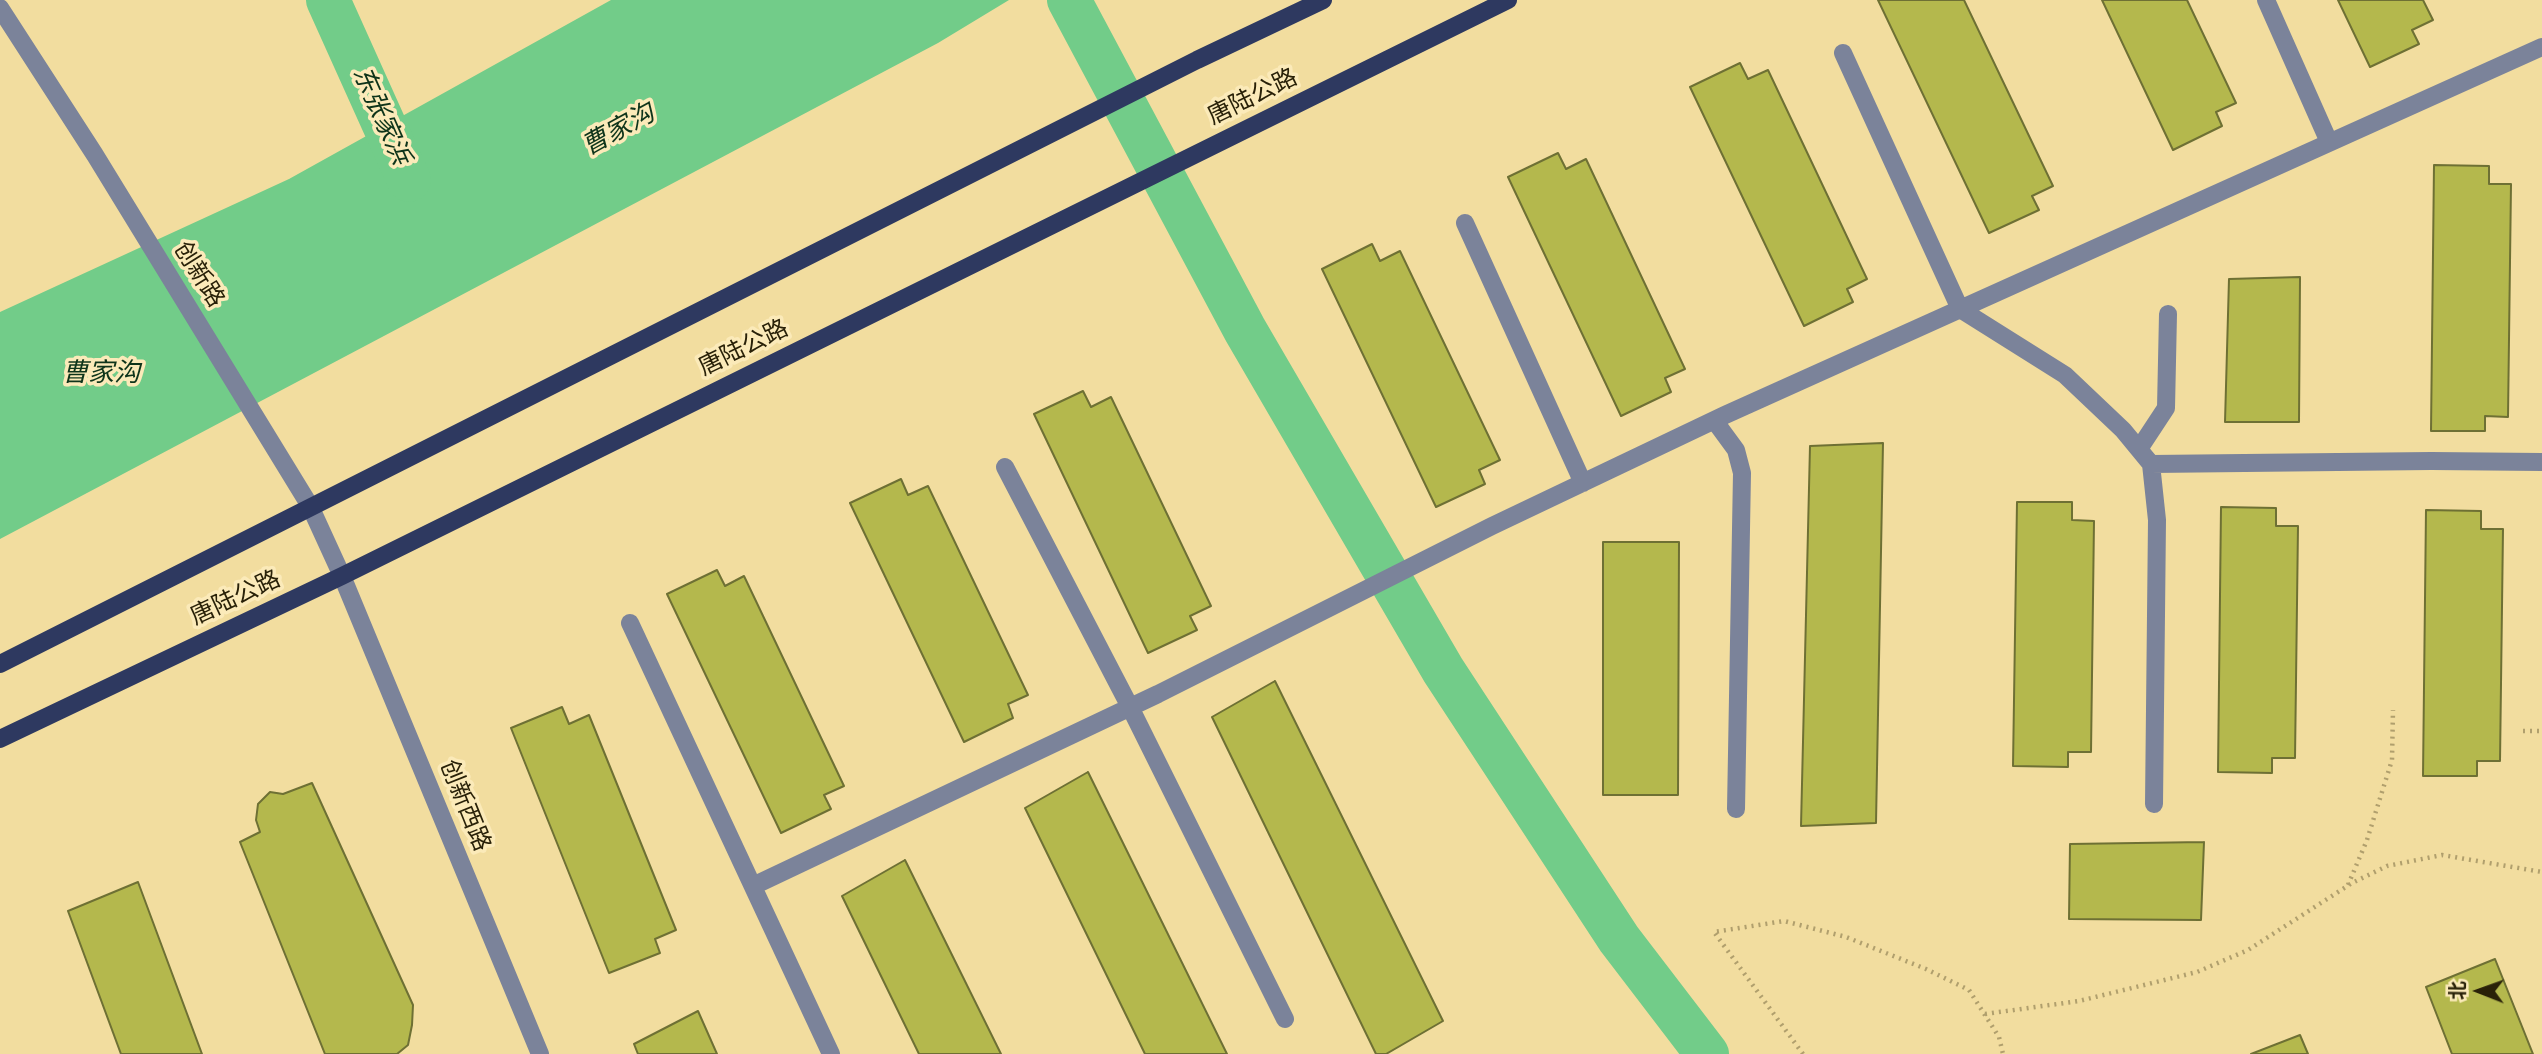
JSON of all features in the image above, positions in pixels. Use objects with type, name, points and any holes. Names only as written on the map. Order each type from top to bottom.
[{"type":"main road","name":"唐陆公路","points":[[0,664],[1197,60],[1323,0]]},
{"type":"main road","name":"唐陆公路","points":[[0,739],[342,576],[1508,0]]},
{"type":"street","points":[[2266,0],[2329,142]]},
{"type":"street","name":"创新路","points":[[0,8],[95,155],[271,440],[310,506],[342,576]]},
{"type":"street","points":[[752,886],[1130,707],[1714,420],[2542,47]]},
{"type":"street","points":[[1843,53],[1960,309],[2066,375],[2123,430],[2151,464],[2157,520],[2154,804]]},
{"type":"street","points":[[1465,223],[1583,483]]},
{"type":"street","points":[[2139,449],[2166,408],[2168,314]]},
{"type":"street","points":[[1714,420],[1736,450],[1742,473],[1736,810]]},
{"type":"street","points":[[2151,464],[2431,461],[2542,463]]},
{"type":"street","points":[[1006,467],[1130,707],[1285,1019]]},
{"type":"street","name":"创新西路","points":[[342,576],[540,1054]]},
{"type":"street","points":[[630,623],[831,1054]]},
{"type":"path","points":[[2348,886],[2367,841],[2392,760],[2393,710]]},
{"type":"path","points":[[2523,731],[2542,731]]},
{"type":"path","points":[[1984,1014],[2079,1001],[2197,972],[2248,950],[2348,886],[2387,866],[2442,855],[2542,872]]},
{"type":"path","points":[[1803,1054],[1714,932],[1784,921],[1846,937],[1926,969],[1969,990],[1999,1037],[2003,1054]]},
{"type":"water","name":"曹家沟","points":[[611,0],[1009,0],[938,43],[0,539],[0,312],[289,179]]},
{"type":"building","points":[[1878,0],[1964,0],[2053,186],[2032,196],[2039,210],[1989,233]]},
{"type":"building","points":[[2102,0],[2187,0],[2236,103],[2216,112],[2222,126],[2173,150]]},
{"type":"building","points":[[2338,0],[2423,0],[2433,20],[2412,30],[2419,44],[2370,67]]},
{"type":"building","points":[[1740,63],[1748,79],[1768,70],[1867,279],[1847,289],[1853,302],[1804,326],[1690,87]]},
{"type":"building","points":[[1558,153],[1566,169],[1586,159],[1685,369],[1665,378],[1671,392],[1621,416],[1508,177]]},
{"type":"building","points":[[2434,165],[2489,166],[2489,184],[2511,184],[2508,417],[2485,416],[2485,431],[2431,431]]},
{"type":"building","points":[[1372,244],[1380,261],[1400,251],[1500,460],[1479,470],[1485,484],[1436,507],[1322,269]]},
{"type":"building","points":[[2300,277],[2299,422],[2225,422],[2229,279]]},
{"type":"building","points":[[1083,391],[1091,407],[1111,397],[1211,606],[1190,616],[1197,630],[1148,653],[1034,414]]},
{"type":"building","points":[[1883,443],[1876,823],[1801,826],[1810,446]]},
{"type":"building","points":[[901,479],[908,495],[928,486],[1028,695],[1008,704],[1013,718],[964,742],[850,503]]},
{"type":"building","points":[[2017,502],[2072,502],[2072,520],[2094,521],[2091,752],[2068,752],[2068,767],[2013,766]]},
{"type":"building","points":[[2221,507],[2276,508],[2276,526],[2298,526],[2295,758],[2272,758],[2272,773],[2218,772]]},
{"type":"building","points":[[2426,510],[2481,511],[2481,529],[2503,529],[2500,761],[2477,761],[2477,776],[2423,776]]},
{"type":"building","points":[[1603,542],[1679,542],[1678,795],[1603,795]]},
{"type":"building","points":[[717,570],[725,586],[744,576],[844,786],[824,795],[831,809],[781,833],[667,594]]},
{"type":"building","points":[[1275,681],[1443,1021],[1386,1054],[1376,1054],[1212,717]]},
{"type":"building","points":[[562,707],[569,724],[589,715],[676,930],[655,939],[660,953],[609,973],[511,728]]},
{"type":"building","points":[[1088,772],[1227,1054],[1145,1054],[1025,808]]},
{"type":"building","points":[[312,783],[413,1005],[408,1045],[397,1054],[325,1054],[240,842],[260,832],[256,820],[258,804],[270,792],[283,794]]},
{"type":"building","points":[[2204,842],[2201,920],[2069,919],[2070,844]]},
{"type":"building","points":[[905,860],[1001,1054],[919,1054],[842,896]]},
{"type":"building","points":[[138,882],[202,1054],[121,1054],[68,911]]},
{"type":"building","points":[[2495,959],[2533,1054],[2452,1054],[2426,987]]},
{"type":"building","points":[[698,1011],[717,1054],[638,1054],[634,1044]]},
{"type":"building","points":[[2300,1035],[2308,1054],[2251,1054]]},
{"type":"waterway","name":"东张家浜","points":[[328,0],[409,180]]},
{"type":"waterway","points":[[1069,0],[1245,330],[1443,670],[1619,939],[1707,1054]]}]
